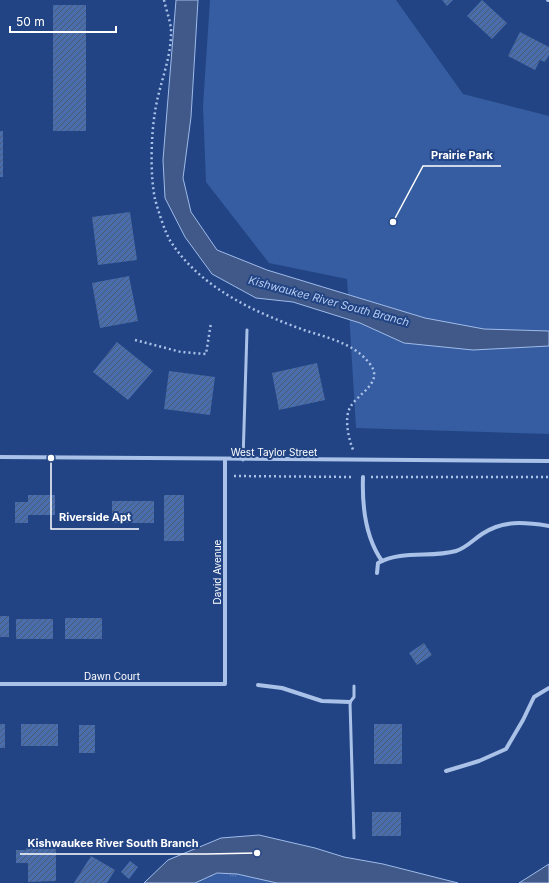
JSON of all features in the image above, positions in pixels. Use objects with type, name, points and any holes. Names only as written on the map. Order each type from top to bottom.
[{"type":"street","name":"West Taylor Street","points":[[0,457],[225,460],[549,461]]},
{"type":"street","name":"David Avenue","points":[[224,684],[225,460]]},
{"type":"street","points":[[363,477],[365,519],[376,554],[382,561]]},
{"type":"street","points":[[377,573],[378,563],[382,561],[396,556],[441,554],[457,550],[486,531],[514,522],[549,526]]},
{"type":"street","name":"Dawn Court","points":[[0,684],[224,684]]},
{"type":"street","points":[[258,685],[282,688],[322,701],[350,702]]},
{"type":"street","points":[[446,771],[479,761],[506,749],[523,720],[534,697],[549,688]]},
{"type":"lane","points":[[243,460],[247,330]]},
{"type":"lane","points":[[354,686],[354,697],[350,702],[354,838]]},
{"type":"path","points":[[164,0],[171,29],[167,68],[155,112],[152,160],[155,199],[170,241],[199,274],[228,295],[265,316],[339,341],[360,354],[369,363],[372,368],[373,380],[367,390],[351,406],[348,414],[350,442],[358,460]]},
{"type":"path","points":[[135,340],[181,352],[206,354],[211,323]]},
{"type":"path","points":[[225,476],[549,477]]},
{"type":"green space","points":[[210,0],[396,0],[463,94],[549,116],[549,434],[356,428],[347,279],[269,263],[206,182],[203,106]]},
{"type":"green space","points":[[217,873],[237,874],[277,883],[195,883]]},
{"type":"water","points":[[176,0],[198,0],[191,117],[183,178],[191,212],[217,250],[267,270],[425,318],[484,329],[549,331],[549,346],[473,350],[404,343],[360,323],[293,302],[256,298],[212,274],[185,237],[165,198],[163,160]]},
{"type":"water","points":[[259,835],[315,848],[344,857],[383,864],[458,883],[277,883],[237,874],[217,873],[195,883],[144,883],[168,860],[221,838]]},
{"type":"water","points":[[549,864],[549,883],[519,883]]},
{"type":"building","points":[[442,0],[453,0],[447,6]]},
{"type":"building","points":[[482,0],[507,23],[492,39],[467,16]]},
{"type":"building","points":[[53,5],[86,5],[86,131],[53,131]]},
{"type":"building","points":[[520,32],[549,47],[549,55],[545,62],[540,60],[535,70],[508,56]]},
{"type":"building","points":[[0,131],[3,131],[3,177],[0,177]]},
{"type":"building","points":[[130,212],[137,260],[98,265],[92,217]]},
{"type":"building","points":[[129,276],[138,321],[100,328],[92,283]]},
{"type":"building","points":[[117,342],[153,371],[128,400],[93,372]]},
{"type":"building","points":[[317,363],[325,400],[279,410],[272,373]]},
{"type":"building","points":[[169,371],[215,377],[210,415],[164,409]]},
{"type":"building","points":[[28,495],[55,495],[55,515],[28,515],[28,523],[15,523],[15,502],[28,502]]},
{"type":"building","points":[[164,495],[184,495],[184,541],[164,541]]},
{"type":"building","points":[[112,501],[154,501],[154,523],[112,523]]},
{"type":"building","points":[[0,616],[9,616],[9,637],[0,637]]},
{"type":"building","points":[[65,618],[102,618],[102,639],[65,639]]},
{"type":"building","points":[[16,619],[53,619],[53,639],[16,639]]},
{"type":"building","points":[[424,643],[432,655],[417,665],[409,653]]},
{"type":"building","points":[[0,724],[5,724],[5,748],[0,748]]},
{"type":"building","points":[[21,724],[58,724],[58,746],[21,746]]},
{"type":"building","points":[[374,724],[402,724],[402,764],[374,764]]},
{"type":"building","points":[[79,725],[95,725],[95,753],[79,753]]},
{"type":"building","points":[[372,812],[401,812],[401,836],[372,836]]},
{"type":"building","points":[[26,848],[56,848],[56,881],[28,882],[28,863],[16,863],[16,850],[26,850]]},
{"type":"building","points":[[91,856],[115,870],[107,883],[74,883]]},
{"type":"building","points":[[130,861],[138,867],[129,879],[121,872]]},
{"type":"place","name":"Prairie Park","points":[[393,222]]},
{"type":"place","name":"Riverside Apt","points":[[51,458]]},
{"type":"place","name":"Kishwaukee River South Branch","points":[[257,853]]}]
